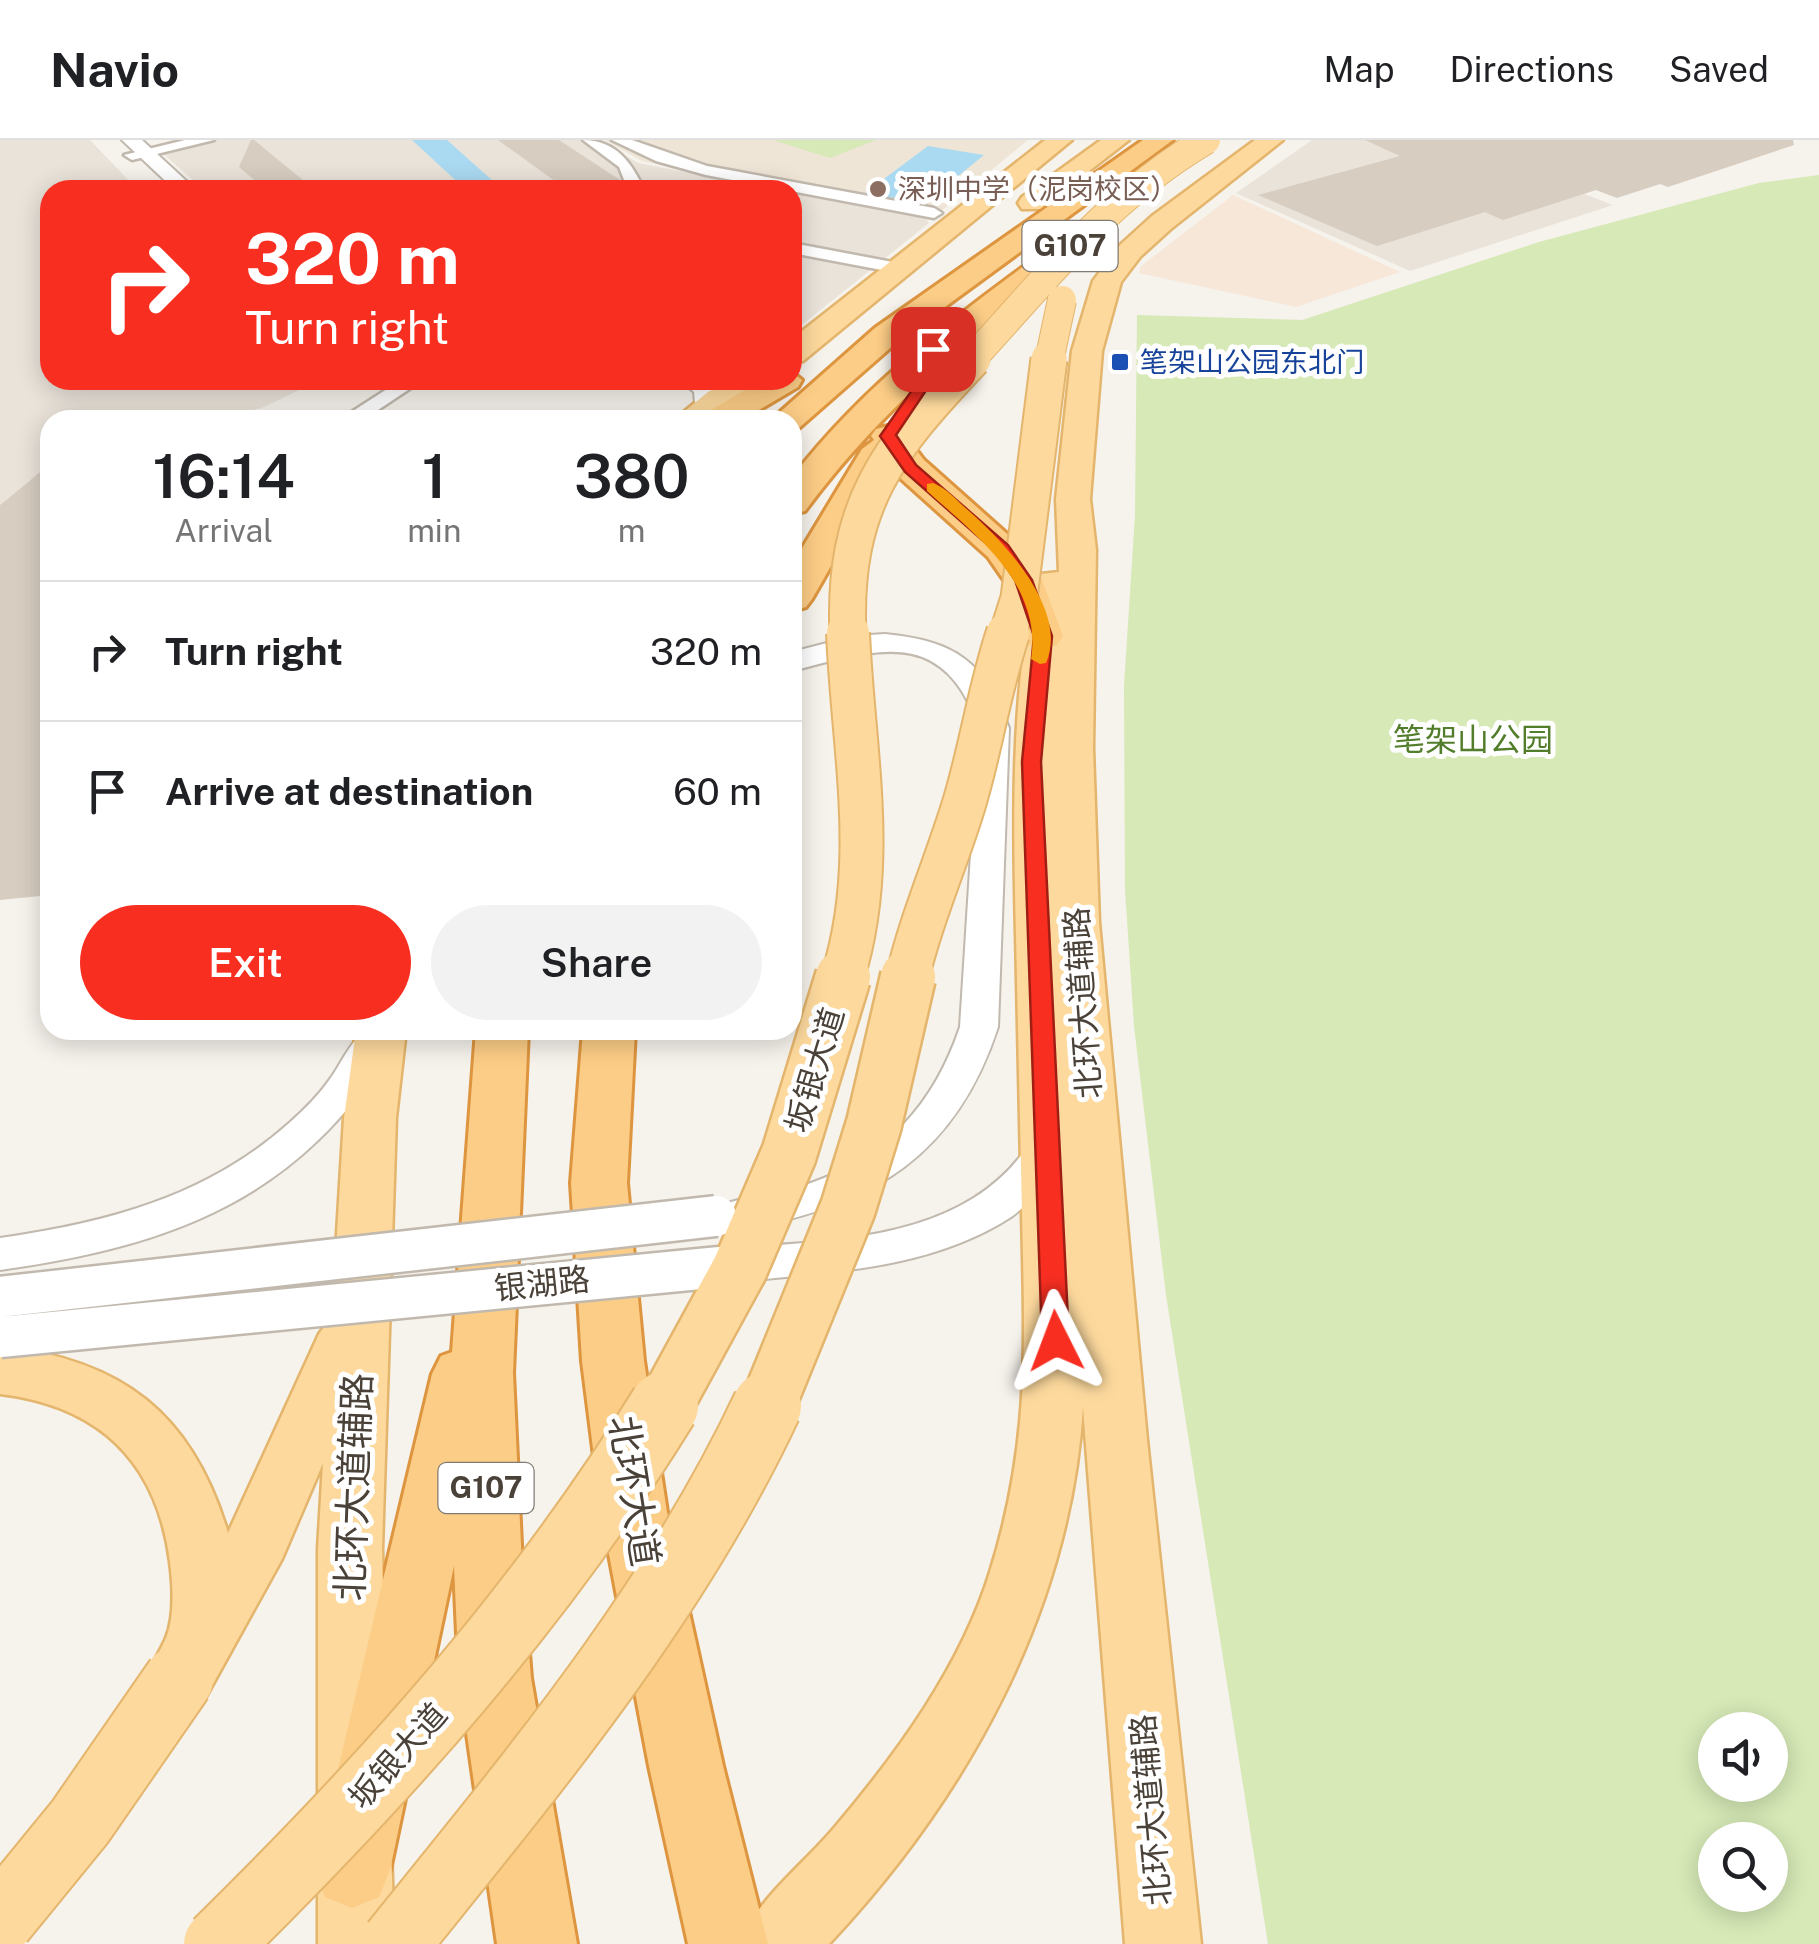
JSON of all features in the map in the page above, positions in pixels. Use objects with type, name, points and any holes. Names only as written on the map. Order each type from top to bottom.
[{"type":"highway","name":"G107","points":[[802,490],[860,418],[933,349],[1141,193],[1205,140]]},
{"type":"highway","name":"G107","points":[[799,410],[886,334],[1177,145]]},
{"type":"highway","points":[[802,380],[827,356],[997,230]]},
{"type":"highway","points":[[802,582],[922,386],[933,349]]},
{"type":"highway","points":[[802,370],[827,356]]},
{"type":"highway","points":[[701,407],[755,390]]},
{"type":"highway","points":[[770,410],[791,390]]},
{"type":"highway","points":[[888,436],[911,468],[1002,549],[1023,580],[1043,636]]},
{"type":"highway","name":"G107","points":[[501,1040],[484,1280],[485,1470],[495,1678],[537,1944]]},
{"type":"highway","name":"北环大道","points":[[608,1040],[599,1183],[613,1361],[634,1512],[686,1766],[728,1944]]},
{"type":"highway","points":[[599,1183],[643,1040]]},
{"type":"highway","points":[[352,1870],[484,1280]]},
{"type":"main road","points":[[802,346],[1060,140]]},
{"type":"main road","points":[[1067,172],[1092,140]]},
{"type":"main road","points":[[997,230],[1067,172],[1117,140]]},
{"type":"main road","name":"坂银大道","points":[[218,1944],[336,1826],[504,1636],[620,1482],[683,1381],[788,1157],[858,920],[862,792],[848,603],[850,558],[862,508],[906,434],[1041,276],[1177,145],[1205,140]]},
{"type":"main road","name":"坂银大道","points":[[396,1944],[507,1808],[616,1660],[665,1587],[723,1488],[784,1371],[841,1225],[874,1124],[918,932],[964,804],[990,684],[1018,598],[1034,496],[1043,388],[1062,300],[1092,260],[1160,195],[1238,140]]},
{"type":"main road","name":"北环大道辅路","points":[[1163,1944],[1115,1420],[1076,922],[1072,748],[1078,570],[1073,499],[1087,351],[1107,282],[1130,252],[1162,222],[1271,140]]},
{"type":"main road","points":[[701,407],[735,390]]},
{"type":"main road","points":[[777,1944],[830,1890],[914,1781],[988,1658],[1024,1568],[1048,1463],[1056,1318],[1032,762],[1043,636],[1073,499]]},
{"type":"main road","name":"北环大道辅路","points":[[356,1944],[350,1549],[370,1118],[380,1040]]},
{"type":"main road","points":[[0,1920],[80,1822],[188,1664],[259,1539],[360,1306]]},
{"type":"main road","points":[[0,1370],[39,1375],[98,1396],[147,1433],[164,1454],[188,1506],[203,1564],[203,1624],[188,1664]]},
{"type":"street","points":[[115,140],[136,149],[174,180]]},
{"type":"street","points":[[136,149],[207,140]]},
{"type":"street","points":[[590,140],[626,165],[632,180]]},
{"type":"street","points":[[618,140],[684,165],[764,180]]},
{"type":"street","points":[[136,149],[162,180]]},
{"type":"street","points":[[802,187],[934,212]]},
{"type":"street","points":[[802,250],[902,270]]},
{"type":"street","points":[[366,410],[398,390]]},
{"type":"street","points":[[0,1297],[771,1210],[812,1200],[894,1159],[944,1107],[966,1068],[979,1027],[994,728],[990,706],[980,687],[949,656],[908,644],[854,645],[802,659]]},
{"type":"street","points":[[0,1254],[87,1243],[130,1231],[204,1202],[241,1181],[279,1155],[336,1103],[375,1040]]},
{"type":"street","name":"银湖路","points":[[0,1337],[861,1252],[912,1241],[957,1225],[997,1204],[1029,1178],[1048,1146]]},
{"type":"shaded area","points":[[0,140],[90,140],[128,180],[40,180],[40,390],[299,390],[254,410],[40,410],[40,477],[30,480],[0,505]]},
{"type":"shaded area","points":[[202,140],[600,140],[638,163],[726,180],[193,180],[158,149]]},
{"type":"shaded area","name":"深圳中学（泥岗校区）","points":[[605,140],[1028,140],[935,216],[802,191],[802,180],[743,180],[642,161]]},
{"type":"shaded area","points":[[1312,140],[1444,140],[1613,205],[1410,271],[1236,193]]},
{"type":"shaded area","points":[[802,195],[926,219],[929,223],[802,325]]},
{"type":"shaded area","points":[[1233,195],[1400,272],[1296,307],[1139,273],[1140,267]]},
{"type":"green space","points":[[773,140],[876,140],[830,158]]},
{"type":"green space","name":"笔架山公园","points":[[1819,175],[1819,1944],[1268,1944],[1166,1295],[1134,1026],[1125,889],[1124,686],[1135,515],[1137,315],[1302,320],[1539,242],[1759,183]]},
{"type":"water","points":[[928,146],[984,155],[925,203],[865,193]]},
{"type":"building","points":[[254,140],[303,180],[254,180],[239,167]]},
{"type":"building","points":[[498,140],[559,140],[620,180],[553,180]]},
{"type":"building","points":[[1365,140],[1793,140],[1794,145],[1668,187],[1660,184],[1617,198],[1596,190],[1503,220],[1485,212],[1377,246],[1258,195],[1400,156]]},
{"type":"building","points":[[40,472],[40,896],[0,900],[0,505]]},
{"type":"waterway","points":[[428,140],[474,180]]},
{"type":"slow traffic","points":[[933,487],[1002,549],[1023,580],[1043,636],[1040,659]]},
{"type":"place","name":"深圳中学（泥岗校区）","points":[[878,189]]},
{"type":"place","name":"笔架山公园东北门","points":[[1120,362]]},
{"type":"route","points":[[933,349],[922,386],[888,436],[911,468],[1002,549],[1023,580],[1043,636],[1032,762],[1056,1341]]}]
